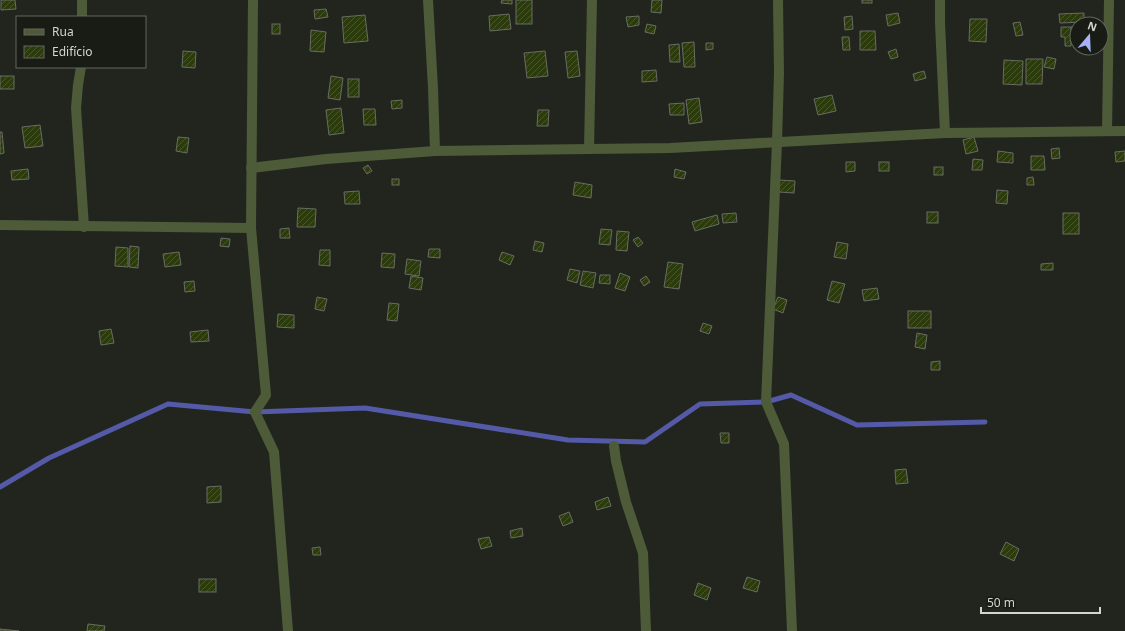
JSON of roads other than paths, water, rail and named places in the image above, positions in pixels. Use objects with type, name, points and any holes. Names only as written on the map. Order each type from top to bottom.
[{"type":"street","points":[[82,0],[82,16]]},
{"type":"street","points":[[254,0],[251,228],[266,395],[255,412],[274,452],[288,631]]},
{"type":"street","points":[[428,0],[433,88],[434,151]]},
{"type":"street","points":[[589,149],[592,0]]},
{"type":"street","points":[[778,0],[779,73],[777,142],[766,402],[784,444],[792,631]]},
{"type":"street","points":[[940,0],[945,133]]},
{"type":"street","points":[[1107,131],[1109,0]]},
{"type":"street","points":[[81,68],[76,108],[84,227]]},
{"type":"street","points":[[251,168],[326,159],[434,151],[670,148],[945,133],[1125,131]]},
{"type":"street","points":[[0,225],[251,228]]},
{"type":"street","points":[[614,446],[626,502],[643,553],[646,631]]},
{"type":"waterway","points":[[0,487],[49,458],[168,404],[255,412],[365,408],[568,440],[645,442],[700,404],[766,402],[791,395],[857,425],[985,422]]}]
